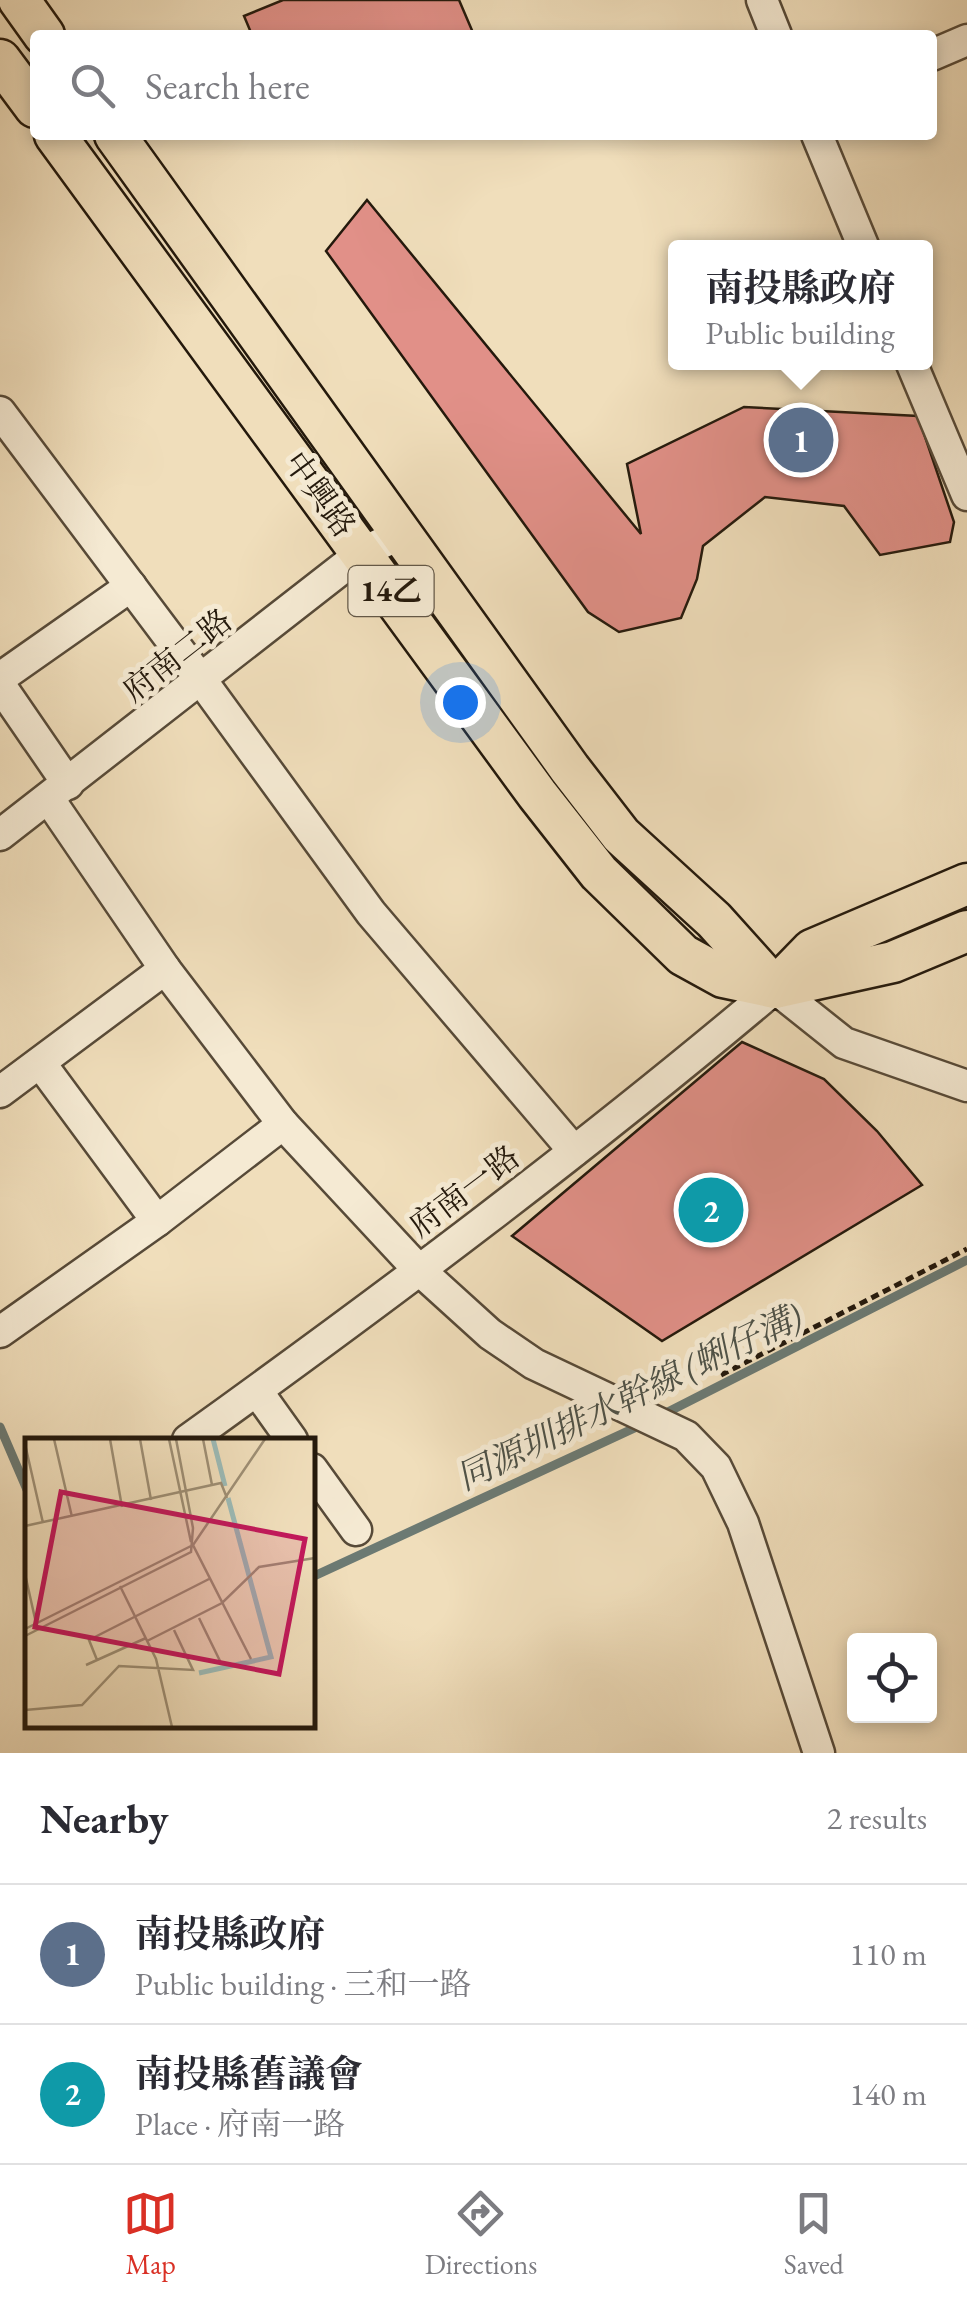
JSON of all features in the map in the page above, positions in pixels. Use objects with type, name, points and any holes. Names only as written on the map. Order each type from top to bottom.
[{"type":"main road","points":[[0,60],[30,101]]},
{"type":"main road","name":"中興路","points":[[59,140],[537,794],[599,874],[683,955],[723,977],[775,988],[893,962],[967,931]]},
{"type":"main road","name":"中興路","points":[[119,140],[399,534],[621,835],[714,920],[775,988]]},
{"type":"main road","points":[[537,794],[570,769]]},
{"type":"main road","points":[[775,988],[812,950],[967,884]]},
{"type":"street","points":[[762,0],[774,30]]},
{"type":"street","points":[[937,53],[967,40]]},
{"type":"street","points":[[819,140],[861,240]]},
{"type":"street","points":[[916,370],[956,438],[967,495]]},
{"type":"street","points":[[0,412],[372,914],[574,1151]]},
{"type":"street","name":"府南二路","points":[[0,836],[362,552],[399,534]]},
{"type":"street","points":[[131,586],[0,681],[58,792],[165,969],[283,1124],[415,1266],[490,1334],[534,1364],[686,1436],[716,1467],[743,1523],[820,1753]]},
{"type":"street","points":[[0,1092],[165,969]]},
{"type":"street","points":[[775,988],[844,1043],[967,1086]]},
{"type":"street","name":"府南一路","points":[[191,1438],[574,1151],[775,988]]},
{"type":"street","points":[[41,1064],[158,1221]]},
{"type":"street","points":[[0,1332],[158,1221],[283,1124]]},
{"type":"street","points":[[257,1391],[291,1438]]},
{"type":"street","points":[[315,1473],[356,1530]]},
{"type":"path","points":[[721,1375],[967,1249]]},
{"type":"building","points":[[283,0],[459,0],[472,30],[250,30],[244,16]]},
{"type":"building","points":[[367,200],[641,534],[627,464],[744,407],[918,416],[954,522],[950,542],[880,555],[844,506],[765,497],[703,546],[697,579],[681,618],[619,632],[588,612],[326,251]]},
{"type":"building","points":[[742,1042],[824,1079],[877,1131],[922,1185],[662,1341],[512,1236]]},
{"type":"waterway","name":"同源圳排水幹線 (蜊仔溝)","points":[[660,1416],[967,1260]]},
{"type":"waterway","name":"同源圳排水幹線 (蜊仔溝)","points":[[315,1576],[641,1425]]},
{"type":"waterway","name":"同源圳排水幹線 (蜊仔溝)","points":[[0,1427],[25,1485]]},
{"type":"place","name":"南投縣政府","points":[[801,440]]},
{"type":"place","name":"南投縣舊議會","points":[[711,1210]]}]
